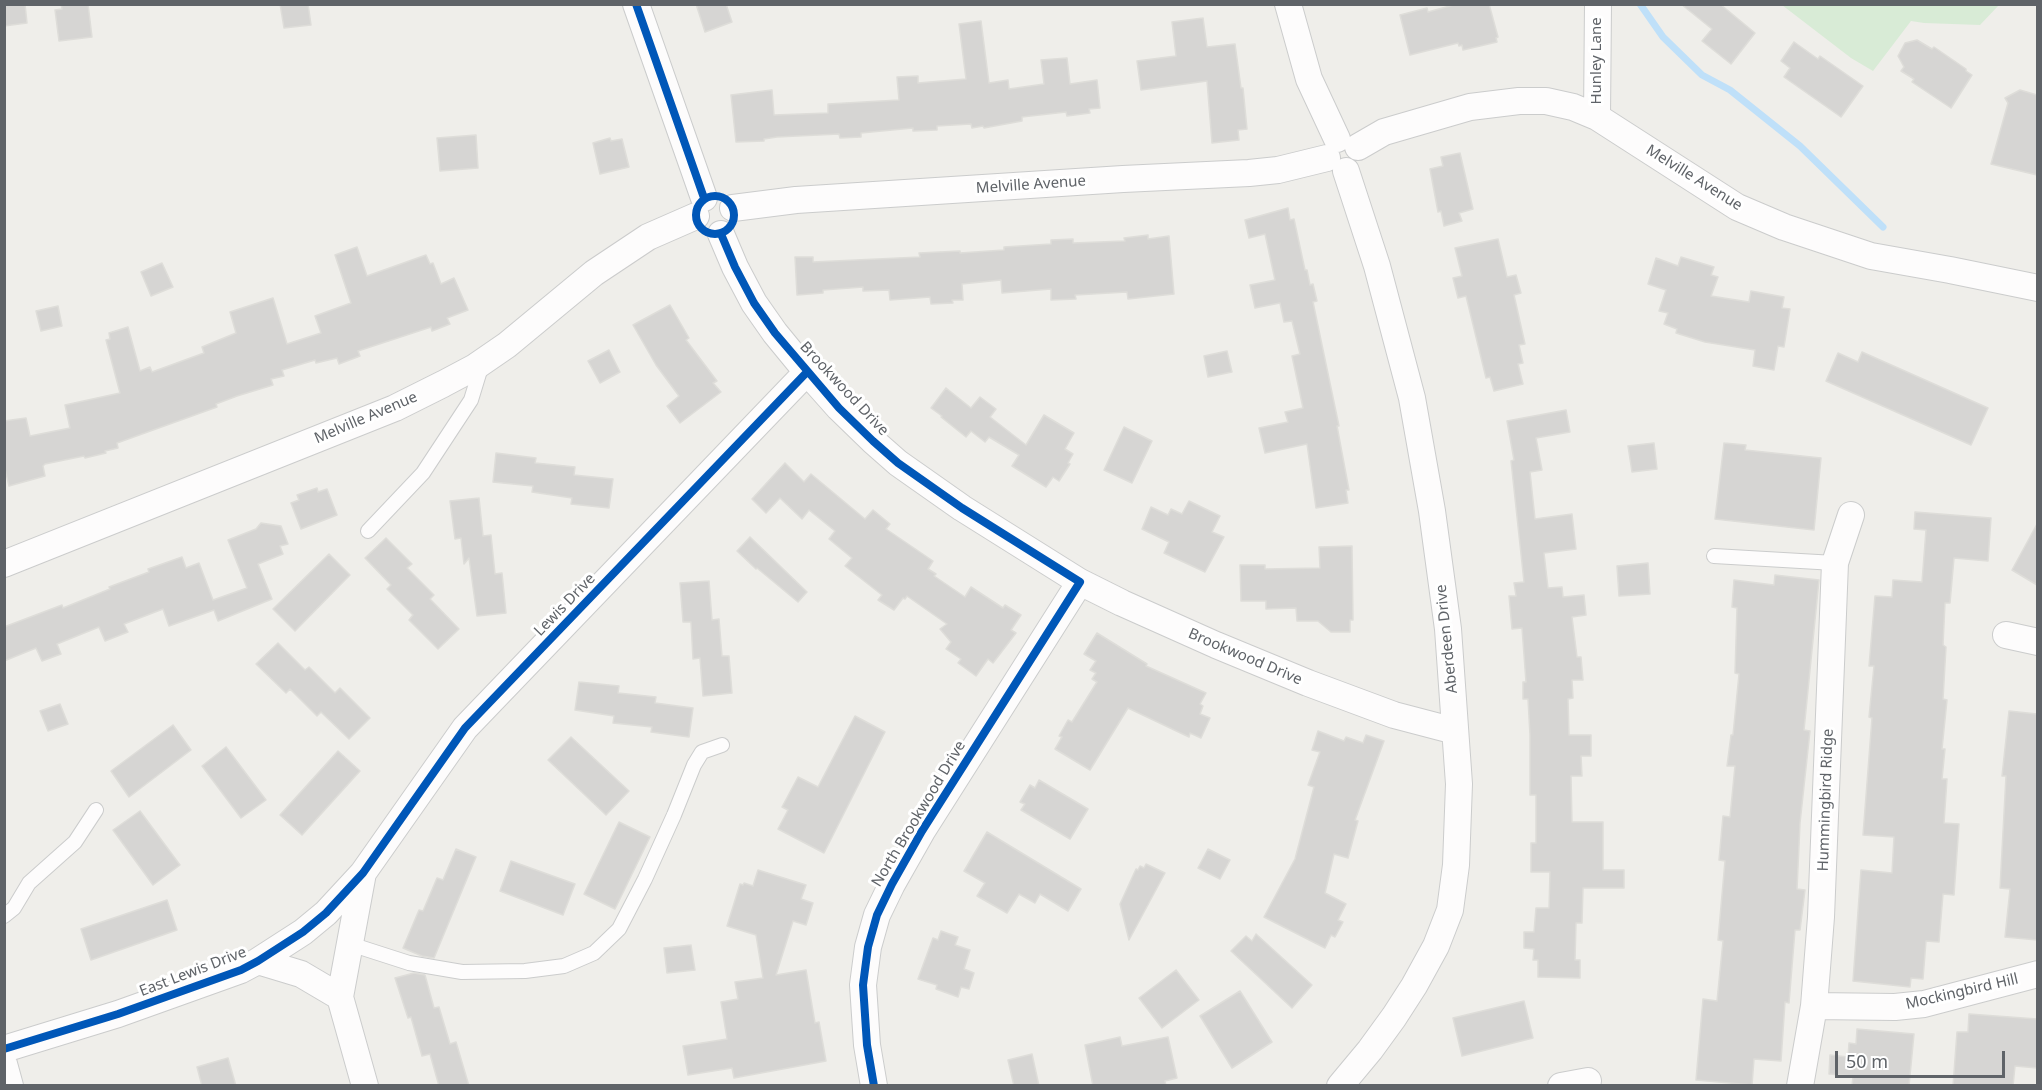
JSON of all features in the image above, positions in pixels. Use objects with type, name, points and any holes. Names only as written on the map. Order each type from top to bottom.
[{"type":"street","points":[[636,4],[700,207],[701,229],[720,234],[732,224],[735,216],[733,208],[723,197],[715,196],[700,207]]},
{"type":"street","name":"Aberdeen Drive","points":[[1288,4],[1309,80],[1342,154],[1377,266],[1412,398],[1432,511],[1446,617],[1459,795],[1456,865],[1450,910],[1436,946],[1414,986],[1370,1050],[1340,1086]]},
{"type":"street","name":"Hunley Lane","points":[[1597,117],[1598,4]]},
{"type":"street","name":"Melville Avenue","points":[[733,208],[796,200],[1278,170],[1342,154],[1383,132],[1470,106],[1519,100],[1546,101],[1573,107],[1597,117],[1737,207],[1784,227],[1871,256],[2037,288]]},
{"type":"street","name":"Melville Avenue","points":[[4,564],[395,408],[482,362],[507,345],[594,273],[648,237],[700,207]]},
{"type":"street","name":"Brookwood Drive","points":[[720,234],[754,303],[807,372],[839,408],[898,463],[962,508],[1080,582],[1216,645],[1394,715],[1455,731]]},
{"type":"street","name":"Lewis Drive","points":[[363,873],[465,728],[807,372]]},
{"type":"street","name":"Hummingbird Ridge","points":[[1800,1086],[1814,1006],[1821,917],[1835,563],[1851,515]]},
{"type":"street","name":"North Brookwood Drive","points":[[874,1086],[867,1045],[863,985],[868,947],[877,915],[922,831],[1080,582]]},
{"type":"street","points":[[2006,635],[2037,642]]},
{"type":"street","points":[[363,873],[340,998],[364,1086]]},
{"type":"street","name":"East Lewis Drive","points":[[4,1049],[118,1014],[241,970],[303,932],[326,913],[363,873]]},
{"type":"street","points":[[258,961],[302,974],[340,998]]},
{"type":"street","name":"Mockingbird Hill","points":[[1814,1006],[1895,1007],[1924,1004],[2037,974]]},
{"type":"street","points":[[4,1064],[10,1086]]},
{"type":"street","points":[[1562,1086],[1588,1081]]},
{"type":"lane","points":[[368,531],[423,473],[471,400],[482,362]]},
{"type":"lane","points":[[1714,556],[1835,563]]},
{"type":"lane","points":[[350,945],[409,963],[462,972],[525,971],[564,966],[594,953],[619,929],[645,879],[694,765],[702,752],[722,745]]},
{"type":"lane","points":[[4,916],[14,908],[29,883],[75,842],[96,810]]},
{"type":"green space","points":[[1782,5],[1999,5],[1980,25],[1911,21],[1873,71],[1851,58]]},
{"type":"building","points":[[4,4],[25,4],[27,23],[4,26]]},
{"type":"building","points":[[61,4],[88,4],[92,37],[59,41],[55,10],[62,9]]},
{"type":"building","points":[[280,4],[308,4],[311,25],[284,28]]},
{"type":"building","points":[[696,4],[726,4],[732,22],[705,32]]},
{"type":"building","points":[[1457,4],[1489,4],[1498,37],[1497,42],[1463,50],[1462,45],[1459,46],[1458,43],[1410,55],[1400,15],[1427,8],[1428,12]]},
{"type":"building","points":[[1681,4],[1720,4],[1755,33],[1731,64],[1702,41],[1712,29]]},
{"type":"building","points":[[1203,18],[1207,47],[1235,44],[1247,129],[1238,130],[1239,140],[1212,143],[1207,81],[1141,90],[1137,61],[1176,56],[1172,22]]},
{"type":"building","points":[[981,21],[989,83],[1008,80],[1009,89],[1044,84],[1041,60],[1067,58],[1070,84],[1097,80],[1100,108],[1089,109],[1090,113],[1067,116],[1066,112],[1022,117],[1022,121],[984,128],[983,126],[972,128],[971,124],[937,126],[937,130],[913,131],[913,128],[861,133],[861,137],[840,138],[839,134],[777,137],[764,139],[764,141],[736,142],[731,95],[772,90],[774,115],[828,113],[828,104],[899,100],[897,77],[918,76],[918,83],[966,79],[959,24]]},
{"type":"building","points":[[1917,40],[1932,49],[1934,47],[1972,75],[1951,108],[1912,82],[1914,79],[1901,71],[1904,67],[1898,56],[1905,43]]},
{"type":"building","points":[[1794,42],[1818,59],[1820,56],[1863,86],[1841,117],[1784,77],[1790,68],[1781,61]]},
{"type":"building","points":[[2020,90],[2037,95],[2037,175],[1991,164],[2008,103],[2005,98]]},
{"type":"building","points":[[476,135],[478,168],[440,171],[437,138]]},
{"type":"building","points":[[610,138],[611,141],[622,139],[629,167],[600,174],[593,143]]},
{"type":"building","points":[[1460,153],[1473,209],[1459,213],[1462,221],[1444,226],[1441,211],[1438,212],[1430,169],[1443,166],[1441,157]]},
{"type":"building","points":[[1288,208],[1290,220],[1294,219],[1305,270],[1307,270],[1310,285],[1313,284],[1317,301],[1313,302],[1339,426],[1337,426],[1349,490],[1346,490],[1348,503],[1316,508],[1307,444],[1265,453],[1259,428],[1288,422],[1285,412],[1303,408],[1292,356],[1300,354],[1292,321],[1284,322],[1280,303],[1255,308],[1250,285],[1275,280],[1265,234],[1249,238],[1245,220]]},
{"type":"building","points":[[1148,235],[1148,239],[1169,236],[1174,294],[1128,299],[1127,292],[1075,295],[1076,299],[1051,300],[1051,289],[1002,293],[1001,280],[962,284],[963,300],[952,300],[953,303],[931,304],[930,297],[890,300],[889,290],[863,291],[863,287],[823,290],[823,293],[797,295],[795,257],[813,257],[813,262],[920,257],[919,253],[1004,250],[1004,247],[1051,244],[1051,240],[1073,239],[1073,243],[1125,241],[1124,238]]},
{"type":"building","points":[[1498,239],[1507,277],[1516,275],[1521,293],[1514,295],[1525,344],[1519,345],[1523,363],[1518,364],[1523,384],[1494,391],[1490,377],[1486,378],[1466,296],[1458,298],[1453,278],[1462,276],[1455,248]]},
{"type":"building","points":[[357,247],[367,276],[426,255],[430,264],[433,263],[441,284],[454,278],[468,310],[447,318],[450,324],[432,331],[431,327],[358,351],[360,356],[339,364],[337,358],[316,363],[315,360],[282,370],[284,376],[271,379],[273,385],[237,396],[216,404],[217,407],[117,443],[118,448],[105,451],[106,453],[45,464],[43,466],[45,476],[9,486],[4,465],[4,421],[26,418],[30,436],[70,428],[65,405],[120,393],[106,340],[110,339],[109,333],[128,327],[140,371],[150,367],[152,372],[204,353],[202,347],[236,333],[230,312],[273,298],[287,344],[321,333],[315,316],[351,303],[335,255]]},
{"type":"building","points":[[1681,257],[1714,267],[1711,275],[1718,277],[1711,296],[1749,302],[1751,291],[1784,297],[1782,308],[1790,309],[1784,347],[1778,346],[1774,370],[1753,366],[1755,350],[1705,342],[1676,333],[1677,329],[1664,324],[1668,313],[1659,311],[1666,290],[1648,284],[1656,258],[1678,266]]},
{"type":"building","points":[[162,263],[173,287],[151,296],[141,272]]},
{"type":"building","points":[[670,305],[689,338],[686,340],[717,381],[713,383],[721,392],[680,423],[667,406],[679,396],[656,365],[633,325]]},
{"type":"building","points":[[58,306],[62,326],[41,331],[36,311]]},
{"type":"building","points":[[609,350],[620,372],[600,383],[588,361]]},
{"type":"building","points":[[1227,351],[1232,372],[1208,377],[1204,356]]},
{"type":"building","points":[[1862,352],[1988,408],[1971,445],[1826,381],[1838,353],[1858,362]]},
{"type":"building","points":[[946,388],[971,408],[980,397],[996,409],[990,417],[1026,445],[1044,415],[1074,433],[1065,449],[1073,454],[1068,463],[1070,464],[1059,481],[1053,477],[1046,487],[1012,466],[1019,455],[989,437],[985,442],[971,431],[966,437],[941,417],[931,408]]},
{"type":"building","points":[[1566,410],[1570,432],[1536,438],[1542,470],[1530,472],[1535,519],[1572,514],[1576,549],[1544,553],[1548,588],[1562,587],[1563,597],[1584,595],[1586,615],[1572,617],[1577,657],[1581,657],[1583,680],[1572,680],[1573,698],[1568,699],[1569,735],[1591,735],[1591,756],[1581,756],[1582,776],[1571,776],[1572,822],[1603,822],[1603,870],[1624,870],[1624,888],[1583,888],[1582,923],[1576,923],[1575,960],[1580,960],[1580,978],[1538,977],[1538,960],[1533,960],[1534,949],[1524,948],[1524,932],[1534,932],[1536,908],[1549,908],[1550,872],[1531,872],[1531,843],[1536,843],[1536,795],[1530,795],[1530,735],[1528,699],[1523,699],[1523,682],[1526,682],[1522,628],[1512,629],[1509,596],[1516,596],[1514,583],[1524,582],[1511,461],[1514,460],[1507,421]]},
{"type":"building","points":[[1124,427],[1152,441],[1132,483],[1104,470]]},
{"type":"building","points":[[1654,443],[1657,469],[1632,472],[1628,446]]},
{"type":"building","points":[[1724,443],[1746,445],[1745,450],[1821,458],[1814,530],[1715,519]]},
{"type":"building","points":[[496,453],[536,458],[535,463],[575,467],[574,475],[613,479],[609,508],[571,504],[572,498],[532,492],[533,486],[493,482]]},
{"type":"building","points":[[785,463],[804,482],[811,474],[865,519],[873,510],[890,524],[886,529],[933,561],[928,569],[936,574],[934,576],[965,597],[971,587],[1003,608],[1005,605],[1021,615],[1011,630],[1016,633],[993,663],[988,659],[976,676],[958,663],[961,659],[946,649],[951,642],[940,629],[947,624],[907,596],[894,610],[878,600],[882,595],[845,566],[852,558],[829,539],[835,531],[809,510],[802,519],[780,498],[766,513],[752,499]]},
{"type":"building","points":[[317,488],[318,492],[327,489],[337,515],[301,529],[291,503],[299,500],[297,495]]},
{"type":"building","points":[[479,498],[483,536],[491,535],[495,574],[502,573],[506,613],[477,616],[469,558],[464,564],[461,538],[455,539],[450,501]]},
{"type":"building","points":[[1189,501],[1220,516],[1212,532],[1224,537],[1205,572],[1164,553],[1169,542],[1142,529],[1151,507],[1168,515],[1171,509],[1182,514]]},
{"type":"building","points":[[1915,512],[1991,518],[1988,561],[1954,558],[1950,603],[1945,603],[1943,645],[1946,647],[1943,699],[1947,700],[1942,749],[1945,749],[1942,779],[1947,779],[1944,823],[1959,824],[1954,895],[1943,894],[1939,942],[1926,941],[1923,979],[1911,978],[1910,987],[1853,981],[1861,870],[1892,873],[1894,837],[1863,835],[1872,718],[1869,717],[1874,666],[1869,666],[1875,596],[1892,597],[1893,580],[1922,582],[1926,530],[1914,529]]},
{"type":"building","points":[[261,523],[281,526],[288,544],[280,546],[283,554],[258,564],[272,599],[218,621],[214,610],[169,626],[163,609],[124,624],[128,632],[105,641],[99,627],[57,644],[61,654],[42,661],[36,648],[4,661],[4,627],[62,605],[63,608],[149,572],[148,569],[182,557],[186,568],[199,563],[213,600],[247,588],[228,540],[256,529]]},
{"type":"building","points":[[2037,524],[2037,585],[2012,570]]},
{"type":"building","points":[[750,537],[807,592],[798,602],[737,551]]},
{"type":"building","points":[[386,538],[412,564],[407,568],[434,595],[430,599],[459,629],[438,649],[409,620],[413,615],[387,589],[391,585],[365,558]]},
{"type":"building","points":[[1352,546],[1353,620],[1350,620],[1350,632],[1331,632],[1318,621],[1297,621],[1296,608],[1266,609],[1266,601],[1241,601],[1240,565],[1265,565],[1265,569],[1320,568],[1319,547]]},
{"type":"building","points":[[329,554],[350,575],[295,631],[273,609]]},
{"type":"building","points":[[1648,563],[1650,594],[1619,596],[1617,566]]},
{"type":"building","points":[[1775,575],[1819,580],[1804,730],[1810,731],[1800,823],[1797,889],[1805,890],[1800,930],[1795,930],[1789,1003],[1785,1002],[1781,1061],[1754,1059],[1752,1085],[1696,1080],[1703,999],[1717,1001],[1723,941],[1718,940],[1725,861],[1719,860],[1723,816],[1730,817],[1735,766],[1727,766],[1731,735],[1733,735],[1739,674],[1735,673],[1737,608],[1732,607],[1734,580],[1774,585]]},
{"type":"building","points":[[709,581],[712,620],[719,619],[722,656],[729,656],[732,693],[703,696],[700,658],[693,659],[691,622],[683,622],[680,583]]},
{"type":"building","points":[[1097,633],[1147,664],[1146,666],[1206,693],[1200,704],[1203,706],[1200,714],[1210,718],[1201,738],[1190,733],[1189,737],[1128,708],[1090,770],[1055,749],[1068,720],[1072,722],[1097,682],[1092,679],[1096,673],[1090,670],[1096,661],[1084,654]]},
{"type":"building","points":[[278,643],[305,670],[309,667],[335,693],[340,688],[370,718],[349,739],[321,712],[317,716],[290,689],[286,693],[256,664]]},
{"type":"building","points":[[579,682],[619,686],[618,693],[656,697],[655,703],[693,708],[689,737],[651,732],[652,727],[613,723],[614,716],[575,710]]},
{"type":"building","points":[[60,704],[68,724],[48,731],[40,711]]},
{"type":"building","points":[[2009,711],[2037,714],[2037,940],[2005,937],[2010,889],[2000,888],[2006,776],[2002,776]]},
{"type":"building","points":[[855,716],[885,732],[824,853],[778,829],[788,810],[782,807],[798,777],[818,787]]},
{"type":"building","points":[[173,725],[191,750],[129,797],[111,771]]},
{"type":"building","points":[[1318,731],[1344,741],[1346,737],[1363,743],[1366,735],[1384,741],[1355,820],[1358,821],[1348,858],[1334,854],[1325,893],[1346,904],[1338,920],[1343,922],[1335,937],[1331,935],[1325,948],[1264,917],[1295,859],[1314,787],[1308,785],[1320,752],[1312,750]]},
{"type":"building","points":[[571,737],[629,791],[606,815],[548,760]]},
{"type":"building","points":[[226,747],[266,800],[241,818],[202,766]]},
{"type":"building","points":[[338,751],[360,771],[302,835],[280,815]]},
{"type":"building","points":[[1039,780],[1088,809],[1070,839],[1021,810],[1025,804],[1020,802],[1030,785],[1035,788]]},
{"type":"building","points":[[140,811],[180,865],[153,885],[113,830]]},
{"type":"building","points":[[619,822],[650,837],[615,909],[584,894]]},
{"type":"building","points":[[987,832],[1081,889],[1068,911],[1040,894],[1035,903],[1019,894],[1007,913],[977,896],[985,883],[964,871]]},
{"type":"building","points":[[456,849],[476,857],[434,958],[403,948],[419,910],[423,911],[437,878],[443,880]]},
{"type":"building","points":[[1208,849],[1230,860],[1220,879],[1198,868]]},
{"type":"building","points":[[511,861],[575,884],[563,915],[500,891]]},
{"type":"building","points":[[1146,864],[1165,873],[1129,940],[1120,904],[1136,869],[1138,870],[1140,866],[1144,868]]},
{"type":"building","points":[[758,870],[806,885],[801,899],[813,903],[806,925],[793,921],[776,975],[806,970],[815,1023],[819,1022],[826,1061],[734,1078],[732,1068],[688,1075],[683,1046],[727,1039],[721,1002],[738,999],[735,982],[763,978],[756,935],[727,926],[740,884],[753,886]]},
{"type":"building","points":[[167,900],[177,930],[91,960],[81,929]]},
{"type":"building","points":[[941,931],[958,937],[955,945],[970,950],[964,969],[974,973],[969,989],[961,987],[958,997],[936,989],[937,985],[918,979],[933,938],[938,940]]},
{"type":"building","points":[[1256,934],[1312,985],[1292,1008],[1231,951],[1246,936],[1252,941]]},
{"type":"building","points":[[691,945],[695,970],[667,973],[664,948]]},
{"type":"building","points":[[1176,970],[1199,1000],[1162,1028],[1139,998]]},
{"type":"building","points":[[414,973],[425,975],[434,1008],[439,1007],[450,1044],[456,1042],[469,1086],[439,1086],[430,1054],[422,1056],[411,1017],[408,1018],[395,978]]},
{"type":"building","points":[[1240,991],[1272,1042],[1232,1068],[1200,1016]]},
{"type":"building","points":[[1524,1001],[1533,1038],[1462,1056],[1453,1018]]},
{"type":"building","points":[[1969,1014],[2037,1019],[2037,1068],[2015,1066],[2013,1086],[1953,1086],[1957,1032],[1968,1032]]},
{"type":"building","points":[[1857,1029],[1914,1034],[1909,1086],[1852,1086],[1853,1076],[1829,1074],[1830,1055],[1848,1057],[1849,1043],[1856,1044]]},
{"type":"building","points":[[1120,1037],[1122,1046],[1168,1037],[1177,1078],[1165,1081],[1166,1086],[1093,1086],[1085,1045]]},
{"type":"building","points":[[1032,1054],[1039,1086],[1014,1086],[1008,1060]]},
{"type":"building","points":[[228,1058],[236,1086],[202,1086],[197,1067]]},
{"type":"waterway","points":[[1640,4],[1663,37],[1702,75],[1730,90],[1800,146],[1883,227]]},
{"type":"cycle path","points":[[636,4],[704,198]]},
{"type":"cycle path","points":[[715,196],[729,201],[734,215],[729,229],[715,234],[701,229],[696,215],[701,201],[715,196]]},
{"type":"cycle path","points":[[721,234],[754,303],[775,333],[839,408],[873,441],[898,463],[962,508],[1080,582],[922,831],[877,915],[868,947],[863,985],[867,1045],[874,1086]]},
{"type":"cycle path","points":[[4,1049],[118,1014],[241,970],[303,932],[326,913],[363,873],[465,728],[807,372]]}]
